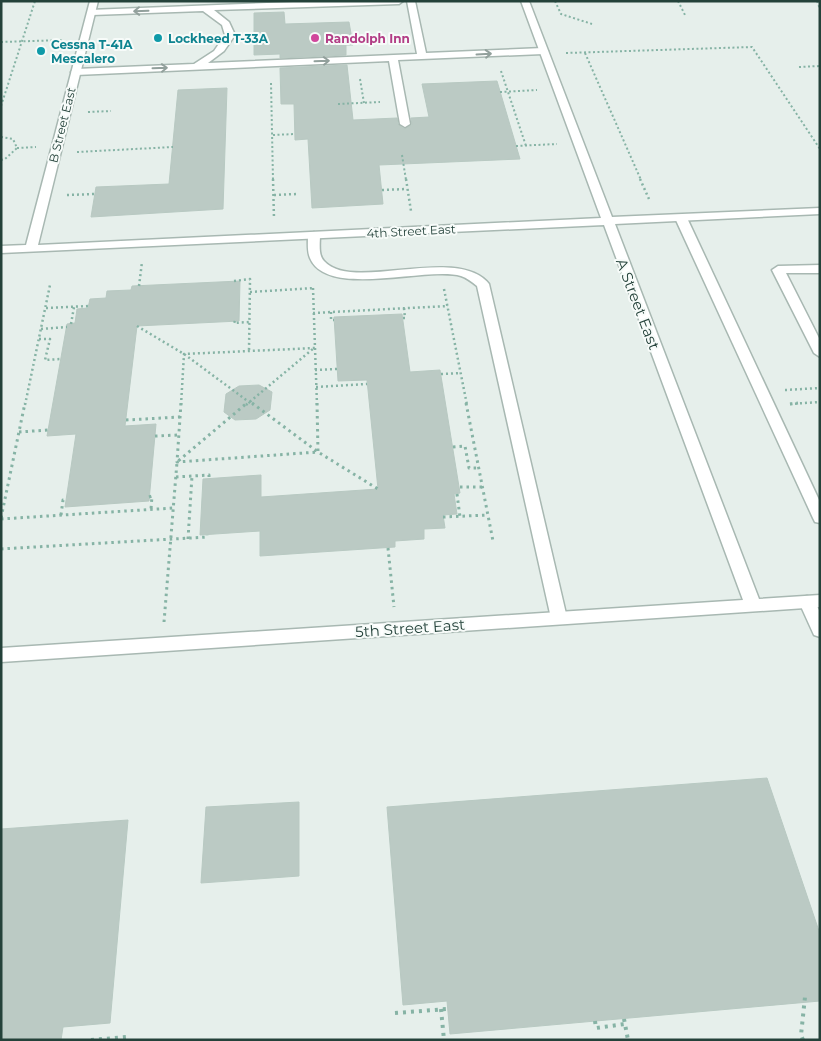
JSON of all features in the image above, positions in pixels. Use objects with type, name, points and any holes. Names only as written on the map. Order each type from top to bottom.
[{"type":"street","name":"B Street East","points":[[31,249],[94,1]]},
{"type":"street","points":[[92,12],[399,1]]},
{"type":"street","points":[[410,1],[422,56]]},
{"type":"street","name":"A Street East","points":[[525,1],[753,606]]},
{"type":"street","points":[[196,66],[214,56],[226,44],[230,35],[226,24],[205,8]]},
{"type":"street","points":[[76,72],[422,56],[544,53]]},
{"type":"street","points":[[393,58],[404,124]]},
{"type":"street","name":"4th Street East","points":[[1,250],[820,211]]},
{"type":"street","points":[[681,218],[820,518]]},
{"type":"street","points":[[314,235],[314,254],[321,266],[338,274],[362,276],[448,270],[474,277],[483,284],[559,618]]},
{"type":"street","points":[[820,269],[778,270],[820,353]]},
{"type":"street","points":[[814,602],[820,631]]},
{"type":"street","name":"5th Street East","points":[[1,655],[814,602]]},
{"type":"path","points":[[1,106],[35,1]]},
{"type":"path","points":[[555,1],[561,14],[592,24]]},
{"type":"path","points":[[678,1],[685,15]]},
{"type":"path","points":[[817,1],[820,9]]},
{"type":"path","points":[[1,42],[84,40]]},
{"type":"path","points":[[544,53],[752,46],[820,149]]},
{"type":"path","points":[[496,53],[526,146]]},
{"type":"path","points":[[584,53],[658,219]]},
{"type":"path","points":[[271,63],[275,237]]},
{"type":"path","points":[[799,67],[820,66]]},
{"type":"path","points":[[500,92],[558,90]]},
{"type":"path","points":[[338,104],[401,101]]},
{"type":"path","points":[[82,112],[111,110]]},
{"type":"path","points":[[273,135],[295,134]]},
{"type":"path","points":[[1,137],[13,139],[17,148],[1,160]]},
{"type":"path","points":[[516,146],[578,143]]},
{"type":"path","points":[[73,152],[173,147]]},
{"type":"path","points":[[402,155],[414,231]]},
{"type":"path","points":[[382,190],[408,189]]},
{"type":"path","points":[[64,196],[95,194]]},
{"type":"path","points":[[274,195],[297,194]]},
{"type":"path","points":[[234,281],[250,279],[249,351]]},
{"type":"path","points":[[443,282],[493,542]]},
{"type":"path","points":[[50,286],[1,518],[173,508]]},
{"type":"path","points":[[312,288],[318,452]]},
{"type":"path","points":[[250,292],[322,288]]},
{"type":"path","points":[[46,308],[89,306]]},
{"type":"path","points":[[313,313],[448,306]]},
{"type":"path","points":[[71,324],[74,307]]},
{"type":"path","points":[[403,318],[405,318],[404,308]]},
{"type":"path","points":[[331,312],[331,320],[334,320]]},
{"type":"path","points":[[235,321],[234,323],[249,322]]},
{"type":"path","points":[[137,326],[184,354],[318,452],[378,489]]},
{"type":"path","points":[[41,329],[67,327]]},
{"type":"path","points":[[39,339],[50,339],[45,360],[61,360]]},
{"type":"path","points":[[184,354],[314,348]]},
{"type":"path","points":[[177,462],[314,348]]},
{"type":"path","points":[[162,644],[184,354]]},
{"type":"path","points":[[315,370],[337,370]]},
{"type":"path","points":[[441,374],[460,373]]},
{"type":"path","points":[[316,387],[367,384]]},
{"type":"path","points":[[761,391],[820,388]]},
{"type":"path","points":[[126,420],[180,417]]},
{"type":"path","points":[[19,432],[48,430]]},
{"type":"path","points":[[155,436],[179,435]]},
{"type":"path","points":[[453,447],[465,446],[469,468],[479,468]]},
{"type":"path","points":[[177,462],[318,452]]},
{"type":"path","points":[[176,477],[209,475],[209,479]]},
{"type":"path","points":[[188,539],[192,476]]},
{"type":"path","points":[[460,488],[482,487]]},
{"type":"path","points":[[457,494],[460,517]]},
{"type":"path","points":[[149,497],[152,496],[152,509]]},
{"type":"path","points":[[61,515],[63,500],[66,500]]},
{"type":"path","points":[[443,517],[488,515]]},
{"type":"path","points":[[1,549],[188,539],[207,537],[207,535]]},
{"type":"path","points":[[388,548],[396,629]]},
{"type":"path","points":[[803,1040],[801,1035],[805,997]]},
{"type":"path","points":[[395,1013],[447,1008]]},
{"type":"path","points":[[441,1009],[444,1040]]},
{"type":"path","points":[[624,1018],[628,1040]]},
{"type":"path","points":[[595,1021],[596,1028],[625,1024]]},
{"type":"path","points":[[91,1040],[127,1037]]},
{"type":"building","points":[[284,12],[285,24],[349,22],[353,45],[346,45],[346,55],[280,58],[280,54],[254,55],[254,13]]},
{"type":"building","points":[[347,65],[353,120],[397,118],[398,124],[404,129],[412,125],[411,118],[429,117],[422,84],[497,81],[520,159],[379,165],[383,204],[312,208],[308,139],[295,140],[294,104],[281,104],[280,68]]},
{"type":"building","points":[[227,88],[223,209],[91,217],[96,187],[169,184],[178,90]]},
{"type":"building","points":[[240,281],[239,321],[137,326],[125,426],[156,424],[149,501],[65,507],[76,434],[47,436],[67,324],[75,323],[77,309],[88,308],[90,299],[106,298],[107,291],[131,290],[132,286]]},
{"type":"building","points":[[402,314],[410,372],[440,370],[460,493],[454,494],[457,514],[443,515],[445,528],[424,529],[424,539],[395,541],[395,547],[260,556],[260,531],[200,535],[203,479],[261,475],[261,497],[378,489],[367,380],[338,381],[334,317]]},
{"type":"building","points":[[259,385],[272,392],[270,410],[256,419],[235,420],[224,412],[226,394],[239,386]]},
{"type":"building","points":[[767,778],[820,934],[820,1001],[450,1034],[447,1001],[403,1005],[387,807]]},
{"type":"building","points":[[299,802],[299,876],[201,883],[206,807]]},
{"type":"building","points":[[128,820],[110,1023],[63,1027],[61,1040],[1,1040],[1,829]]},
{"type":"place","name":"Lockheed T-33A","points":[[158,38]]},
{"type":"place","name":"Randolph Inn","points":[[315,38]]},
{"type":"place","name":"Cessna T-41A Mescalero","points":[[41,51]]}]
